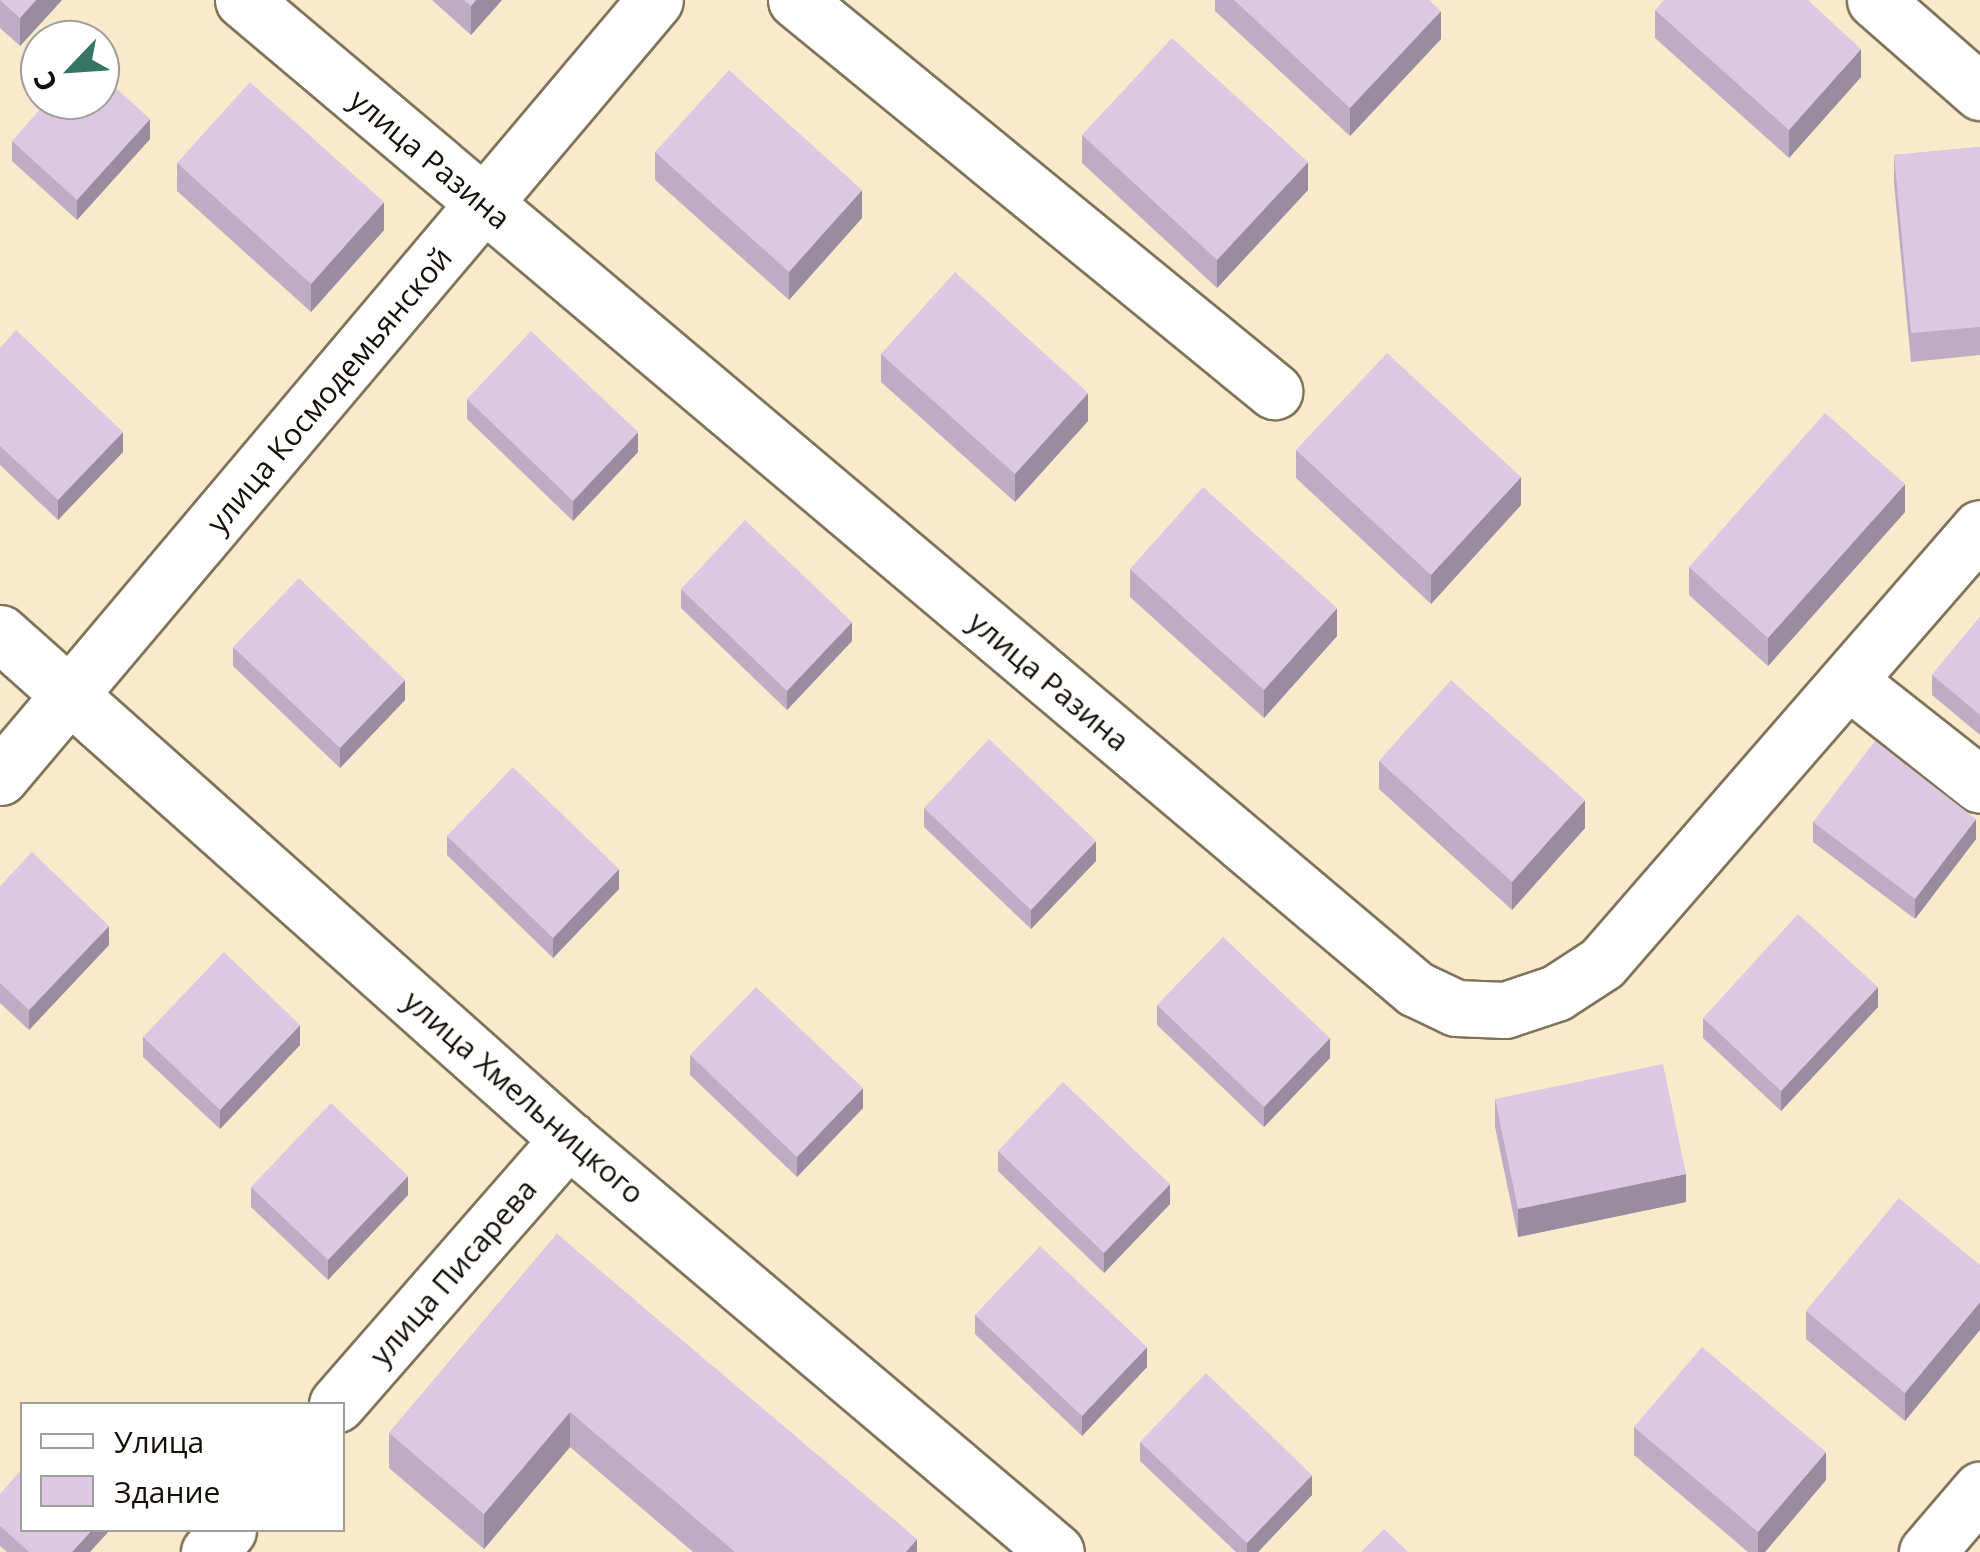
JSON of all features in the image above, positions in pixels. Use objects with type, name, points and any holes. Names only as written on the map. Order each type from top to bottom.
[{"type":"street","name":"улица Разина","points":[[243,0],[1416,989],[1456,1008],[1505,1010],[1556,993],[1602,964],[1852,683],[1980,528]]},
{"type":"street","name":"улица Космодемьянской","points":[[0,778],[655,0]]},
{"type":"street","points":[[796,0],[1274,391]]},
{"type":"street","points":[[1875,0],[1980,92]]},
{"type":"street","name":"улица Хмельницкого","points":[[0,633],[568,1139],[1036,1545]]},
{"type":"street","points":[[1852,683],[1980,785]]},
{"type":"street","name":"улица Писарева","points":[[339,1402],[568,1139]]},
{"type":"street","points":[[1927,1552],[1980,1490]]},
{"type":"street","points":[[209,1552],[226,1532]]},
{"type":"building","points":[[0,0],[36,0],[20,18]]},
{"type":"building","points":[[1234,0],[1429,0],[1441,11],[1350,108]]},
{"type":"building","points":[[1664,0],[1808,0],[1861,49],[1789,130],[1655,10]]},
{"type":"building","points":[[1172,38],[1308,162],[1217,260],[1082,135]]},
{"type":"building","points":[[729,70],[862,190],[789,272],[655,152]]},
{"type":"building","points":[[250,82],[384,202],[311,284],[177,163]]},
{"type":"building","points":[[120,92],[150,119],[77,200],[12,141],[30,120],[120,120]]},
{"type":"building","points":[[1980,147],[1980,327],[1911,333],[1894,155]]},
{"type":"building","points":[[955,272],[1088,393],[1015,474],[881,354]]},
{"type":"building","points":[[16,330],[123,432],[58,500],[0,446],[0,348]]},
{"type":"building","points":[[531,331],[638,432],[573,501],[467,399]]},
{"type":"building","points":[[1387,353],[1521,477],[1431,575],[1296,450]]},
{"type":"building","points":[[1825,413],[1905,484],[1768,638],[1689,567]]},
{"type":"building","points":[[1203,487],[1337,608],[1264,690],[1130,569]]},
{"type":"building","points":[[745,520],[852,622],[787,691],[681,589]]},
{"type":"building","points":[[299,578],[405,680],[340,748],[233,647]]},
{"type":"building","points":[[1980,617],[1980,715],[1932,675]]},
{"type":"building","points":[[1451,680],[1585,800],[1512,882],[1379,761]]},
{"type":"building","points":[[989,739],[1096,841],[1031,910],[924,808]]},
{"type":"building","points":[[1875,741],[1976,819],[1915,899],[1813,822]]},
{"type":"building","points":[[513,767],[619,869],[553,938],[447,836]]},
{"type":"building","points":[[32,852],[109,926],[29,1010],[0,983],[0,886]]},
{"type":"building","points":[[1798,914],[1878,987],[1781,1091],[1703,1018]]},
{"type":"building","points":[[1223,937],[1330,1038],[1264,1107],[1157,1005]]},
{"type":"building","points":[[224,952],[300,1025],[220,1110],[143,1037]]},
{"type":"building","points":[[756,987],[863,1088],[797,1157],[690,1055]]},
{"type":"building","points":[[1663,1064],[1686,1174],[1518,1209],[1495,1099]]},
{"type":"building","points":[[1063,1082],[1170,1184],[1104,1253],[998,1151]]},
{"type":"building","points":[[331,1103],[408,1176],[328,1260],[251,1187]]},
{"type":"building","points":[[1899,1198],[1980,1265],[1980,1302],[1905,1393],[1806,1311]]},
{"type":"building","points":[[557,1234],[917,1539],[906,1552],[735,1552],[570,1412],[484,1514],[389,1433]]},
{"type":"building","points":[[1040,1246],[1147,1347],[1082,1416],[975,1315]]},
{"type":"building","points":[[1702,1347],[1826,1452],[1758,1532],[1634,1427]]},
{"type":"building","points":[[1206,1373],[1312,1475],[1247,1543],[1140,1442]]},
{"type":"building","points":[[20,1471],[20,1532],[90,1532],[72,1552],[29,1552],[0,1526],[0,1494]]},
{"type":"building","points":[[1384,1529],[1408,1552],[1361,1552]]}]
